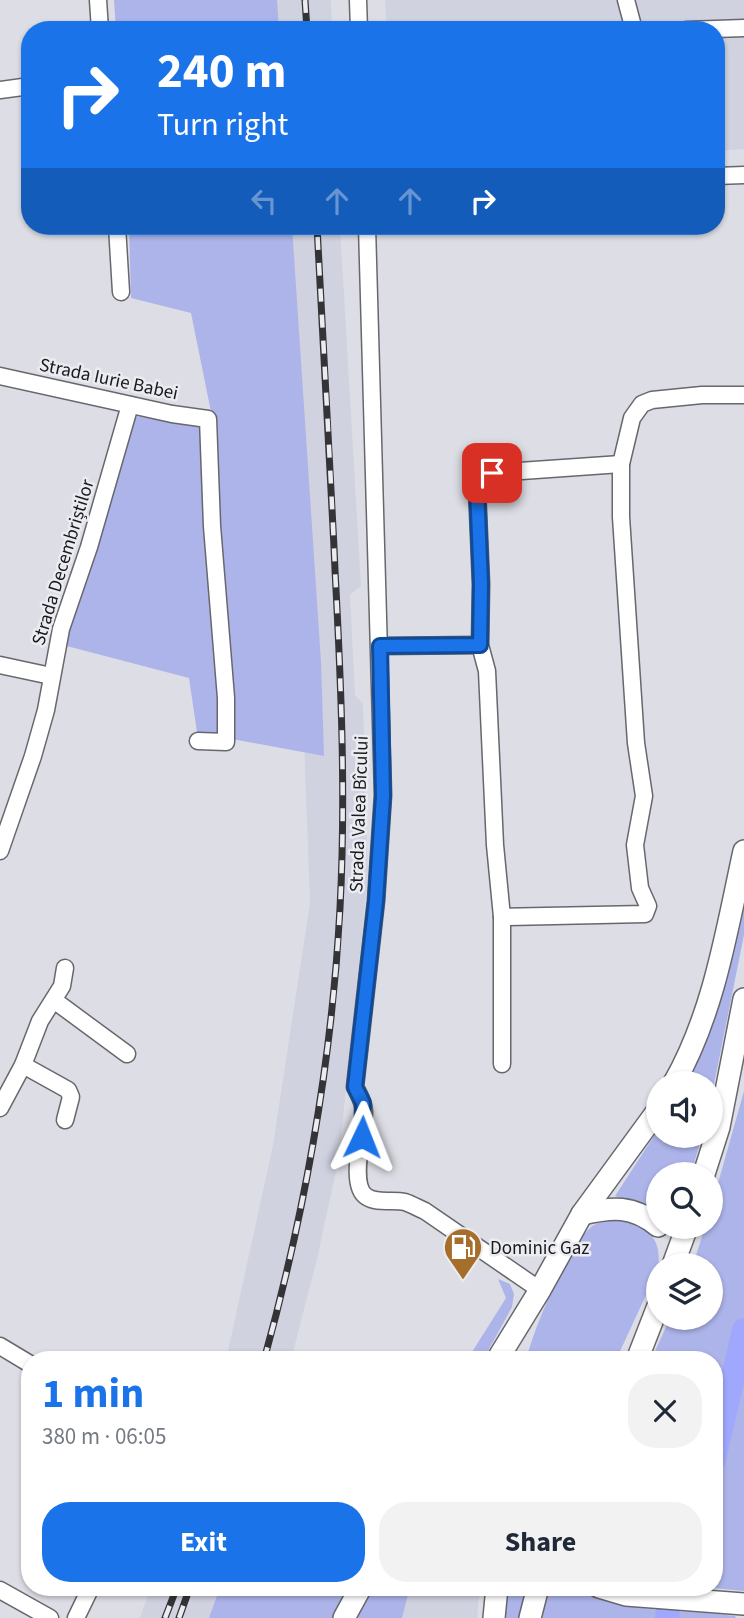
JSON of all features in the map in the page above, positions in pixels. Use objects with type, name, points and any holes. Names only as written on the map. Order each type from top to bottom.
[{"type":"main road","points":[[681,1071],[709,1000],[744,851]]},
{"type":"main road","points":[[708,1162],[719,1127],[744,999]]},
{"type":"main road","points":[[503,1351],[582,1214],[646,1126]]},
{"type":"main road","points":[[582,1214],[613,1207],[634,1212],[646,1219]]},
{"type":"main road","points":[[514,1351],[517,1328]]},
{"type":"main road","points":[[641,1351],[649,1330]]},
{"type":"main road","points":[[344,1618],[356,1596]]},
{"type":"main road","points":[[494,1618],[496,1596]]},
{"type":"main road","points":[[530,1618],[536,1596]]},
{"type":"main road","points":[[639,1596],[744,1604]]},
{"type":"street","points":[[98,0],[99,21]]},
{"type":"street","points":[[358,0],[359,21]]},
{"type":"street","points":[[626,0],[632,21]]},
{"type":"street","points":[[725,29],[744,28]]},
{"type":"street","points":[[0,90],[21,87]]},
{"type":"street","points":[[725,176],[744,176]]},
{"type":"street","points":[[118,235],[121,292]]},
{"type":"street","name":"Strada Valea Bîcului","points":[[367,235],[383,796],[376,901],[355,1087],[363,1103],[364,1112],[358,1184],[361,1192],[368,1198],[406,1202],[425,1211],[540,1290]]},
{"type":"street","name":"Strada Iurie Babei","points":[[1,380],[57,387],[130,405],[208,419],[212,515],[228,723],[226,742],[198,741]]},
{"type":"street","points":[[502,917],[645,915],[648,906],[640,888],[635,845],[644,796],[636,743],[621,517],[621,464],[632,418],[642,404],[652,400],[702,395],[744,395]]},
{"type":"street","name":"Strada Decembriștilor","points":[[0,851],[33,756],[46,710],[61,629],[89,547],[130,405]]},
{"type":"street","points":[[502,1064],[502,917],[495,845],[487,671],[480,645],[481,584],[477,488],[483,477],[492,473],[621,464]]},
{"type":"street","points":[[380,646],[480,645]]},
{"type":"street","points":[[0,665],[51,676]]},
{"type":"street","points":[[0,1108],[23,1065],[40,1021],[62,986],[65,968]]},
{"type":"street","points":[[55,1001],[127,1054]]},
{"type":"street","points":[[23,1065],[68,1090],[71,1097],[65,1120]]},
{"type":"street","points":[[0,1346],[21,1359]]},
{"type":"street","points":[[0,1590],[50,1618]]},
{"type":"street","points":[[76,1618],[87,1596]]},
{"type":"shaded area","points":[[114,0],[277,0],[278,21],[115,21]]},
{"type":"shaded area","points":[[262,0],[331,0],[332,21],[263,21]]},
{"type":"shaded area","points":[[385,0],[744,0],[744,149],[725,150],[725,21],[386,21]]},
{"type":"shaded area","points":[[129,235],[293,235],[321,662],[324,756],[232,739],[211,412],[191,313],[131,298]]},
{"type":"shaded area","points":[[279,235],[341,235],[361,586],[350,595],[355,695],[363,704],[368,877],[339,1157],[293,1351],[228,1351],[273,1145],[310,903],[292,417]]},
{"type":"shaded area","points":[[133,416],[205,425],[222,735],[198,739],[189,678],[59,644]]},
{"type":"shaded area","points":[[744,894],[744,935],[717,1071],[690,1071]]},
{"type":"shaded area","points":[[744,1091],[744,1591],[723,1589],[723,1351],[655,1351],[665,1330],[723,1330],[723,1253],[697,1253],[701,1239],[723,1239],[723,1165]]},
{"type":"shaded area","points":[[646,1148],[699,1148],[694,1162],[646,1162],[646,1209],[615,1196]]},
{"type":"shaded area","points":[[625,1218],[646,1230],[646,1239],[653,1239],[658,1250],[658,1253],[646,1253],[646,1295],[620,1351],[529,1351],[563,1267],[584,1234],[594,1225]]},
{"type":"shaded area","points":[[498,1279],[510,1284],[514,1294],[512,1307],[488,1351],[473,1351],[506,1298]]},
{"type":"shaded area","points":[[148,1596],[217,1596],[209,1618],[140,1618]]},
{"type":"shaded area","points":[[217,1596],[346,1596],[333,1618],[209,1618]]},
{"type":"shaded area","points":[[365,1596],[408,1596],[402,1618],[352,1618]]},
{"type":"shaded area","points":[[408,1596],[479,1596],[477,1618],[402,1618]]},
{"type":"shaded area","points":[[504,1596],[527,1596],[522,1618],[502,1618]]},
{"type":"shaded area","points":[[545,1596],[591,1596],[627,1606],[722,1614],[736,1618],[539,1618]]},
{"type":"waterway","points":[[723,1420],[744,1330]]},
{"type":"waterway","points":[[667,1618],[670,1596]]},
{"type":"railway","points":[[305,0],[306,21]]},
{"type":"railway","points":[[266,1351],[292,1248],[314,1136],[331,1022],[340,908],[343,823],[341,696],[317,235]]},
{"type":"railway","points":[[165,1618],[174,1596]]},
{"type":"railway","points":[[179,1618],[187,1596]]},
{"type":"place","name":"Dominic Gaz","points":[[463,1281]]},
{"type":"route","points":[[362,1137],[363,1103],[355,1087],[376,901],[383,796],[380,646],[480,645],[481,584],[477,488],[483,477],[492,473]]}]
